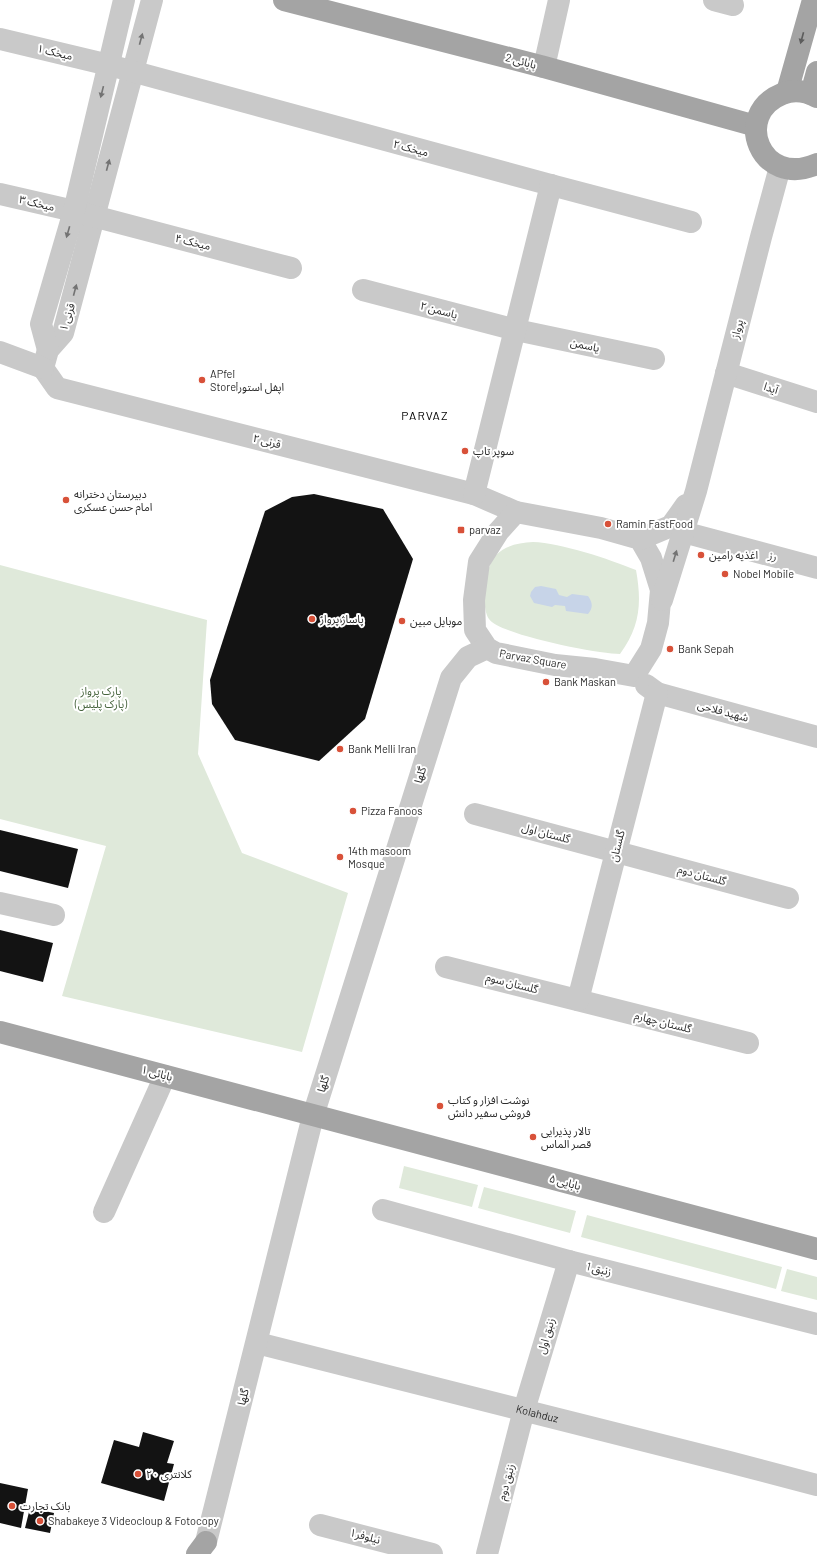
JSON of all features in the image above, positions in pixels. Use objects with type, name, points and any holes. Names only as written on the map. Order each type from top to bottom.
[{"type":"main road","name":"بابائی 2","points":[[284,0],[544,67],[756,126]]},
{"type":"main road","points":[[787,92],[812,0]]},
{"type":"main road","points":[[817,72],[814,95],[799,91],[787,92],[775,96],[766,104],[759,114],[756,126],[757,138],[761,150],[769,160],[780,167],[792,170],[805,169],[817,164]]},
{"type":"main road","name":"بابائی ۱","points":[[0,1032],[314,1116]]},
{"type":"main road","name":"۵ بابایی","points":[[314,1116],[817,1249]]},
{"type":"street","name":"قرنی ۱","points":[[45,359],[41,324],[74,211],[124,0]]},
{"type":"street","name":"قرنی ۱","points":[[45,359],[63,333],[152,0]]},
{"type":"street","points":[[544,67],[559,0]]},
{"type":"street","name":"میخک ۱","points":[[0,39],[109,65],[132,72]]},
{"type":"street","name":"میخک ۲","points":[[132,72],[691,222]]},
{"type":"street","name":"پرواز","points":[[660,607],[696,491],[780,167]]},
{"type":"street","points":[[474,494],[551,185]]},
{"type":"street","name":"میخک ۳","points":[[0,194],[95,217]]},
{"type":"street","name":"میخک ۴","points":[[95,217],[291,268]]},
{"type":"street","name":"یاسمن ۲","points":[[363,290],[516,330]]},
{"type":"street","name":"یاسمن","points":[[516,330],[654,359]]},
{"type":"street","points":[[0,352],[45,359]]},
{"type":"street","name":"قرنی ۲","points":[[45,359],[57,388],[474,494],[516,512]]},
{"type":"street","name":"آیدا","points":[[726,373],[817,402]]},
{"type":"street","name":"پرواز","points":[[640,539],[671,526],[696,491]]},
{"type":"street","points":[[516,512],[594,527],[640,539],[651,558],[661,590],[658,623],[651,649],[634,676]]},
{"type":"street","name":"Parvaz Square","points":[[516,512],[498,532],[479,562],[474,600],[475,630],[487,648],[496,653],[555,665],[595,669],[634,676]]},
{"type":"street","name":"رز","points":[[683,532],[817,568]]},
{"type":"street","name":"گلها","points":[[203,1550],[314,1116],[451,678],[468,657],[487,648]]},
{"type":"street","name":"شهید فلاحی","points":[[634,676],[657,693],[817,737]]},
{"type":"street","name":"گلستان","points":[[578,1000],[657,693]]},
{"type":"street","name":"گلستان اول","points":[[475,814],[616,852]]},
{"type":"street","name":"گلستان دوم","points":[[616,852],[788,898]]},
{"type":"street","points":[[0,903],[54,915]]},
{"type":"street","name":"گلستان سوم","points":[[446,967],[578,1000]]},
{"type":"street","name":"گلستان چهارم","points":[[578,1000],[748,1043]]},
{"type":"street","points":[[104,1212],[165,1076]]},
{"type":"street","name":"زنبق 1","points":[[383,1210],[568,1262],[817,1324]]},
{"type":"street","name":"زنبق اول","points":[[524,1410],[568,1262]]},
{"type":"street","name":"Kolahduz","points":[[256,1343],[817,1485]]},
{"type":"street","name":"زنبق دوم","points":[[487,1554],[524,1410]]},
{"type":"street","name":"نیلوفر۱","points":[[320,1525],[432,1554]]},
{"type":"green space","points":[[533,542],[571,548],[636,570],[639,593],[638,614],[632,634],[620,654],[592,651],[529,637],[497,625],[489,619],[486,613],[484,596],[492,560],[496,555],[508,547]]},
{"type":"green space","name":"پارک پرواز (پارک پلیس)","points":[[0,565],[207,620],[198,754],[242,853],[348,893],[302,1052],[62,996],[106,846],[0,819]]},
{"type":"green space","points":[[404,1166],[478,1185],[472,1207],[399,1188]]},
{"type":"green space","points":[[484,1187],[576,1211],[570,1233],[478,1208]]},
{"type":"green space","points":[[587,1215],[782,1267],[776,1289],[581,1237]]},
{"type":"green space","points":[[787,1269],[817,1277],[817,1300],[781,1291]]},
{"type":"water","points":[[541,586],[556,589],[559,595],[567,597],[572,594],[588,596],[592,603],[591,610],[588,614],[566,611],[565,606],[555,605],[552,607],[534,603],[530,596],[531,592],[535,587]]},
{"type":"building","name":"پاساژ پرواز","points":[[314,494],[383,509],[413,559],[365,719],[319,761],[235,740],[212,704],[210,680],[265,511],[292,497]]},
{"type":"building","points":[[0,830],[78,849],[68,888],[0,871]]},
{"type":"building","points":[[0,930],[53,943],[43,982],[0,971]]},
{"type":"building","name":"کلانتری ۲۰","points":[[143,1432],[174,1441],[167,1463],[174,1464],[164,1501],[101,1483],[114,1440],[139,1447]]},
{"type":"building","name":"بانک تجارت","points":[[0,1483],[28,1489],[21,1528],[0,1523]]},
{"type":"building","name":"Shabakeye 3 Videocloup & Fotocopy","points":[[30,1508],[54,1513],[50,1533],[25,1528]]},
{"type":"place","name":"APfel Store|اپفل استور","points":[[202,380]]},
{"type":"place","name":"سوپر تاپ","points":[[465,451]]},
{"type":"place","name":"دبیرستان دخترانه امام حسن عسکری","points":[[66,500]]},
{"type":"place","name":"Ramin FastFood","points":[[608,524]]},
{"type":"place","name":"parvaz","points":[[461,530]]},
{"type":"place","name":"اغذیه رامین","points":[[701,555]]},
{"type":"place","name":"Nobel Mobile","points":[[725,574]]},
{"type":"place","name":"پاساژ پرواز","points":[[312,619]]},
{"type":"place","name":"موبایل مبین","points":[[402,621]]},
{"type":"place","name":"Bank Sepah","points":[[670,649]]},
{"type":"place","name":"Bank Maskan","points":[[546,682]]},
{"type":"place","name":"Bank Melli Iran","points":[[340,749]]},
{"type":"place","name":"Pizza Fanoos","points":[[353,811]]},
{"type":"place","name":"14th masoom Mosque","points":[[340,857]]},
{"type":"place","name":"نوشت افزار و کتاب فروشی سفیر دانش","points":[[440,1106]]},
{"type":"place","name":"تالار پذیرایی قصر الماس","points":[[533,1137]]},
{"type":"place","name":"کلانتری ۲۰","points":[[138,1474]]},
{"type":"place","name":"بانک تجارت","points":[[12,1506]]},
{"type":"place","name":"Shabakeye 3 Videocloup & Fotocopy","points":[[40,1521]]},
{"type":"district","name":"PARVAZ","points":[[425,416]]}]
